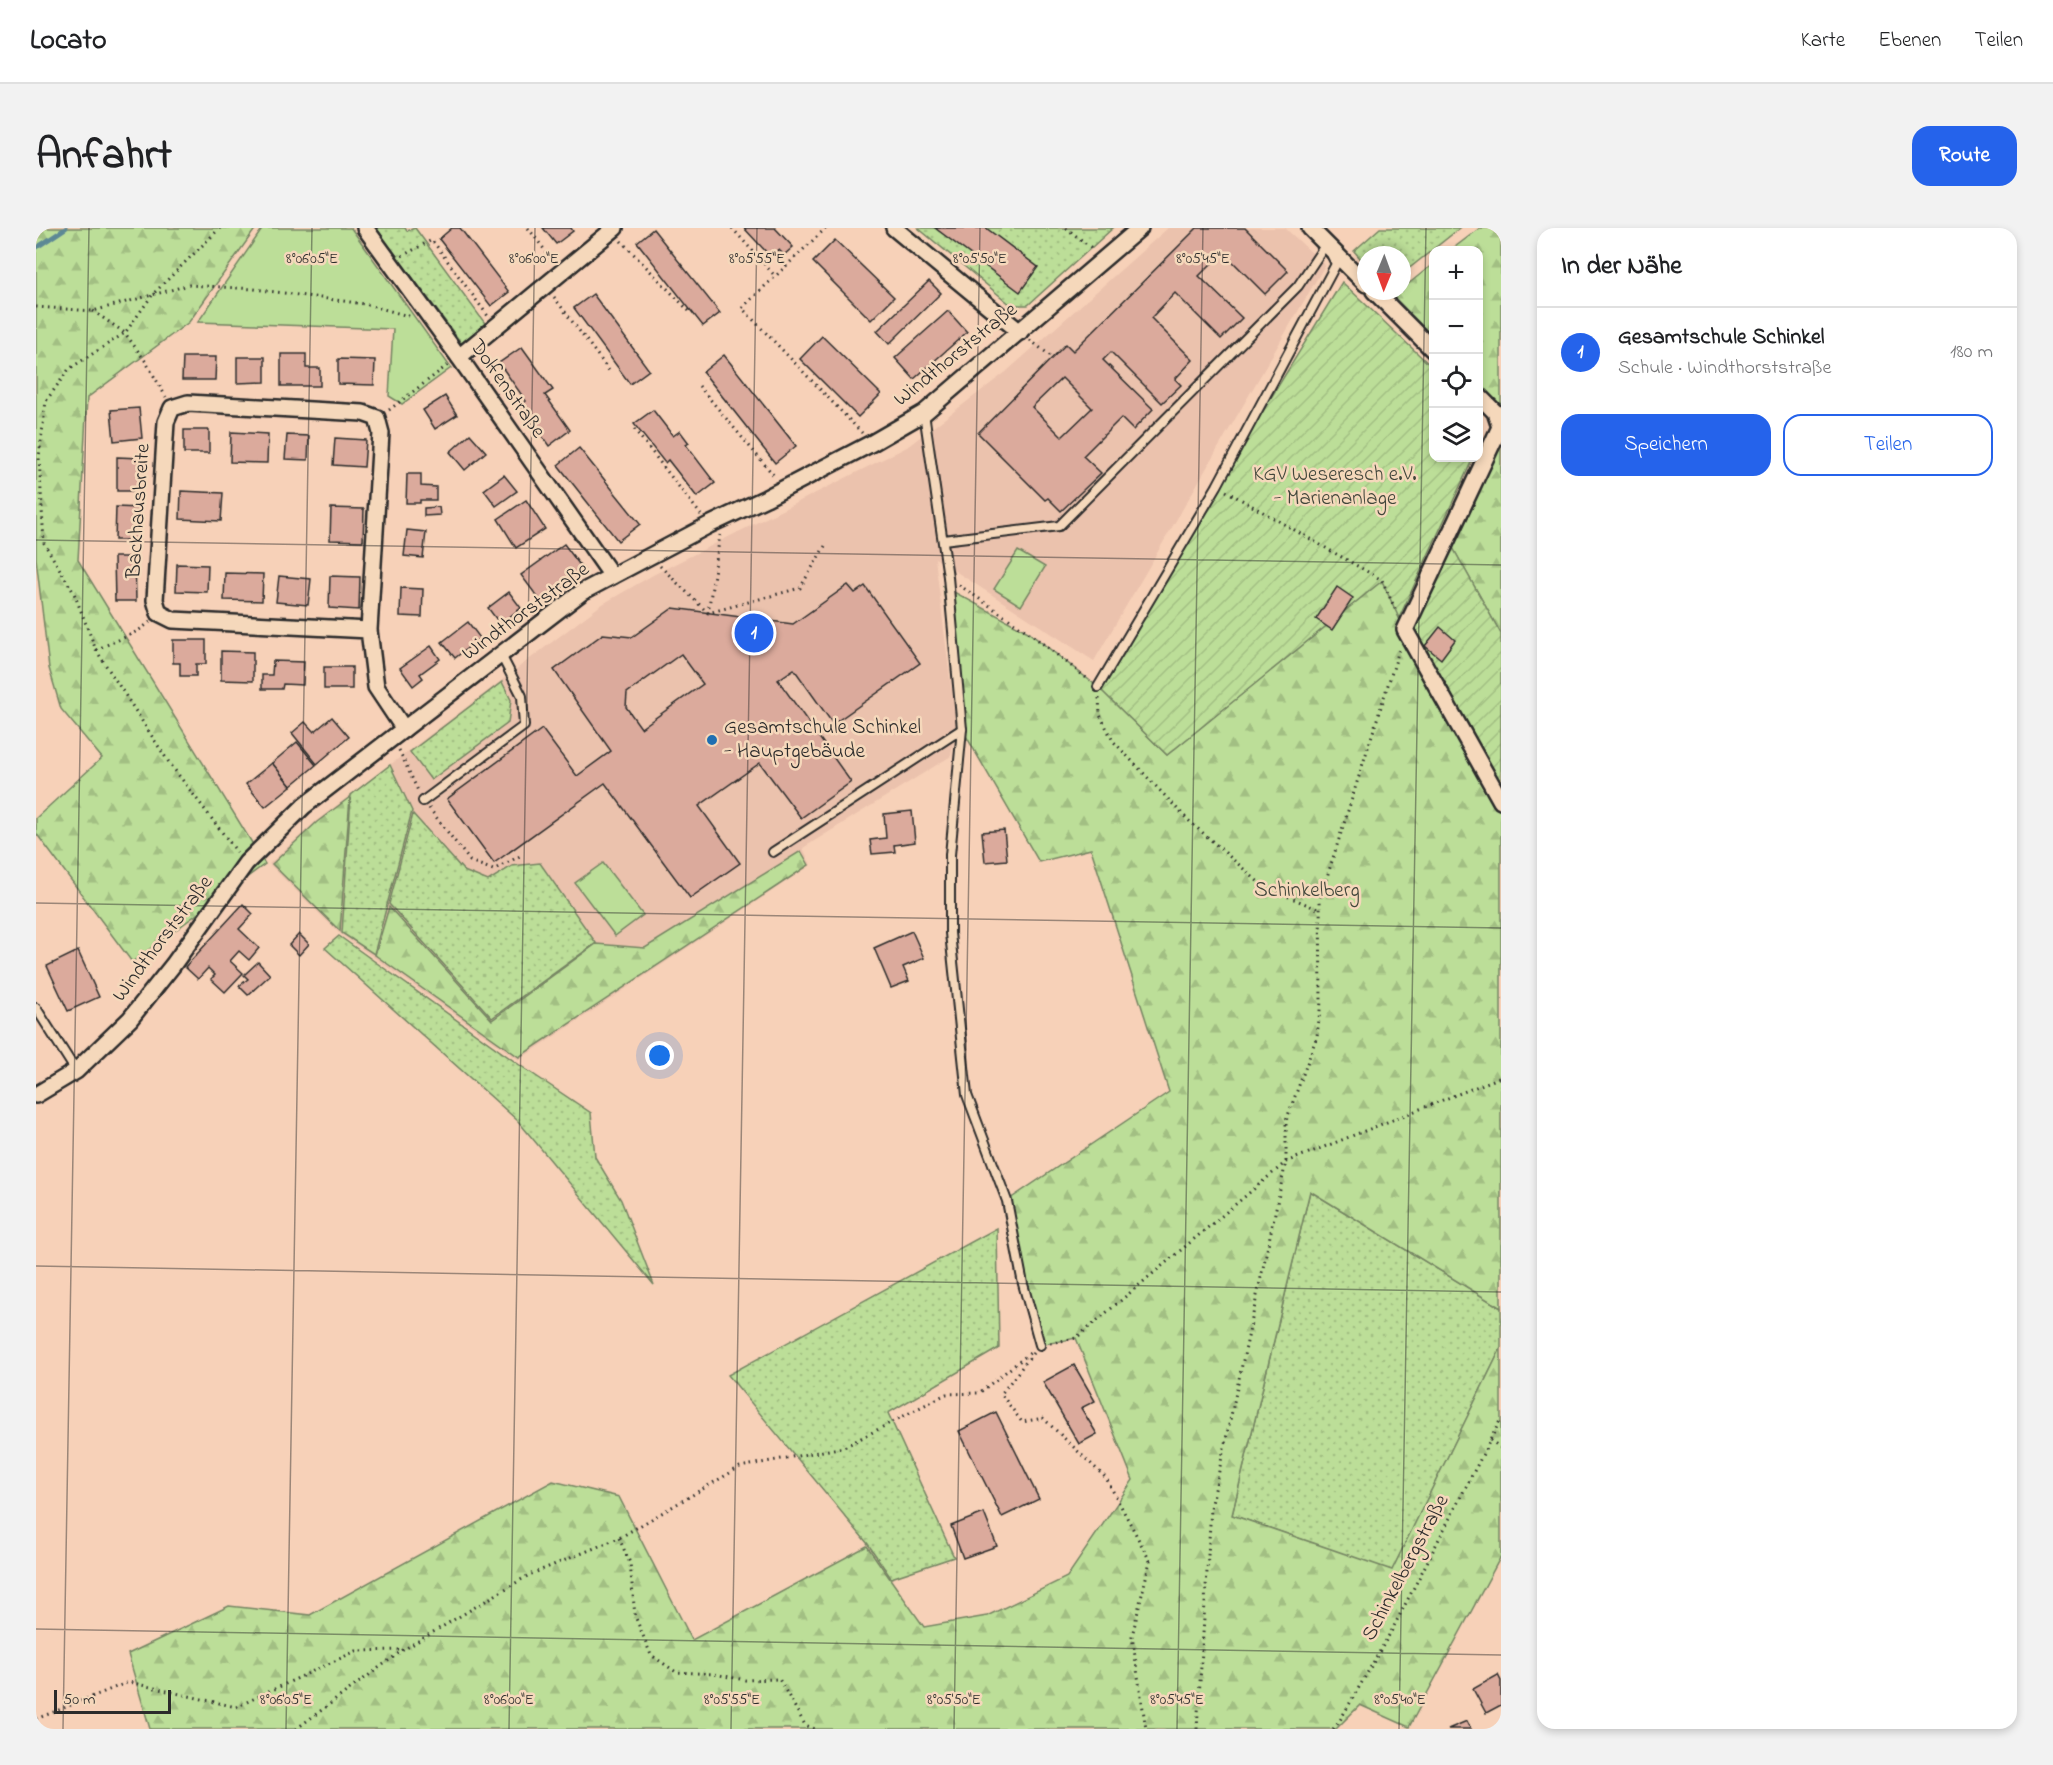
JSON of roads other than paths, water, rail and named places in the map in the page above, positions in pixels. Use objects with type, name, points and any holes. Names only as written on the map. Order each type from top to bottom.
[{"type":"street","name":"Dolfenstraße","points":[[365,228],[459,357],[612,576]]},
{"type":"street","points":[[894,228],[1020,332]]},
{"type":"street","name":"Windthorststraße","points":[[36,1095],[76,1071],[130,1019],[173,965],[246,863],[304,806],[582,592],[872,443],[924,413],[1140,228]]},
{"type":"street","points":[[1310,228],[1357,275]]},
{"type":"street","points":[[459,357],[613,229]]},
{"type":"street","points":[[1383,300],[1429,346]]},
{"type":"street","points":[[1483,399],[1495,412],[1500,427],[1405,630],[1501,801]]},
{"type":"street","name":"Backhausbreite","points":[[188,403],[363,413],[377,418],[381,433],[369,630],[173,620],[159,614],[155,600],[166,422],[172,408],[188,403]]},
{"type":"street","points":[[369,630],[376,687],[399,733]]},
{"type":"lane","points":[[943,540],[1059,526],[1298,286],[1326,244],[1336,264],[1217,486],[1098,687]]},
{"type":"lane","points":[[924,413],[948,577],[962,729],[950,855],[950,933],[967,1095],[1006,1201],[1023,1284],[1040,1345]]},
{"type":"lane","points":[[423,801],[524,726],[522,696],[501,655]]},
{"type":"lane","points":[[773,852],[962,729]]},
{"type":"lane","points":[[36,1008],[76,1071]]},
{"type":"waterway","points":[[36,248],[66,228]]},
{"type":"place","name":"Gesamtschule Schinkel","points":[[754,633]]},
{"type":"place","name":"Gesamtschule Schinkel - Hauptgebäude","points":[[712,740]]},
{"type":"park label","name":"KGV Weseresch e.V. - Marienanlage","points":[[1335,487]]},
{"type":"park label","name":"Schinkelberg","points":[[1307,891]]}]
